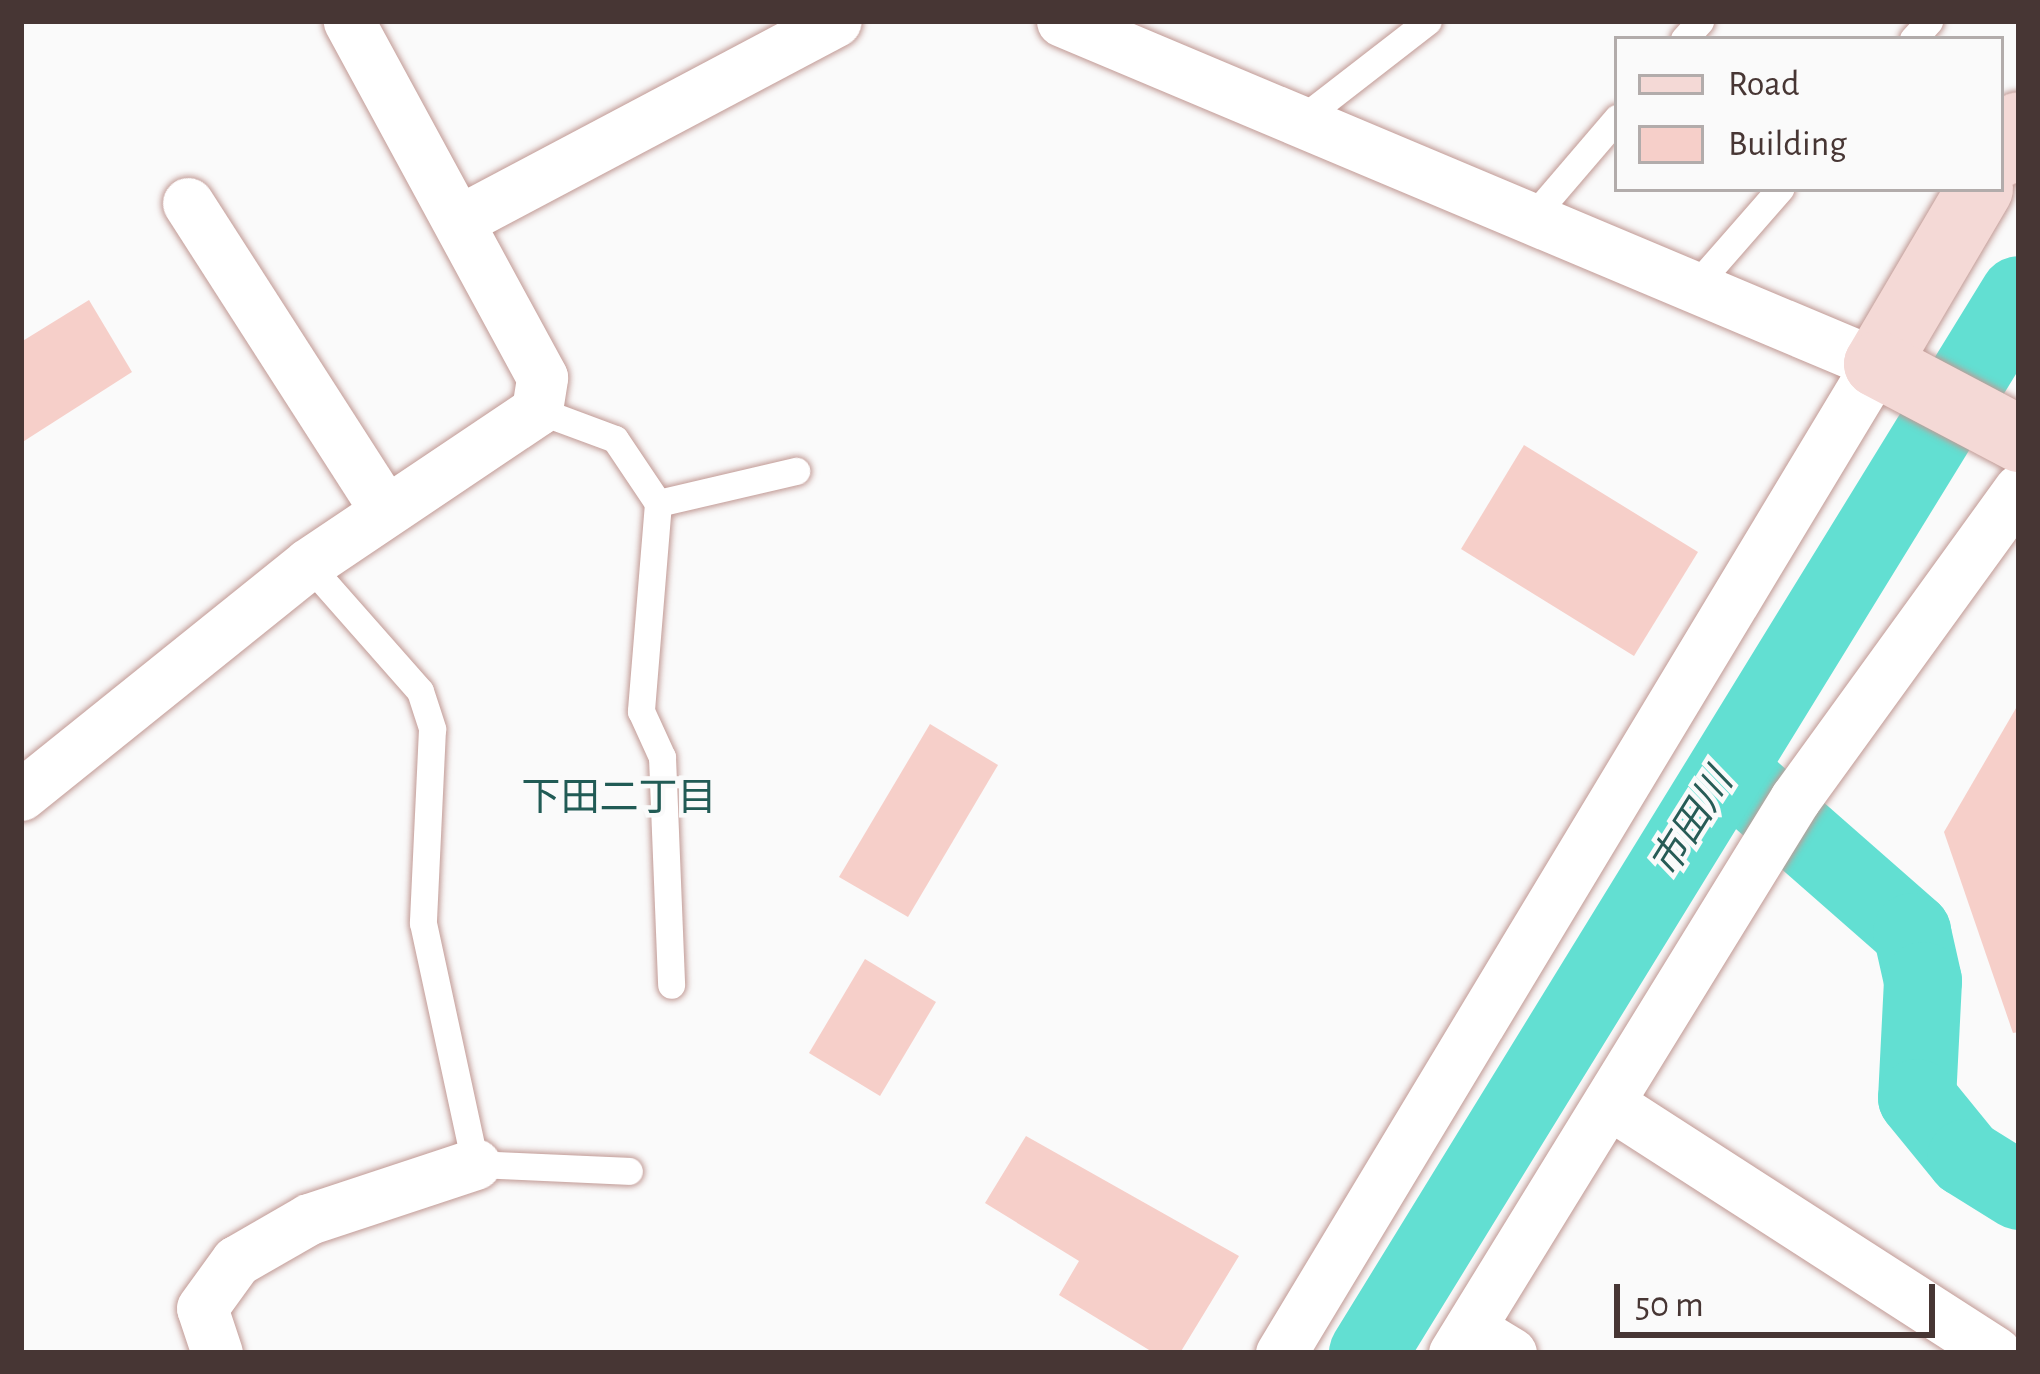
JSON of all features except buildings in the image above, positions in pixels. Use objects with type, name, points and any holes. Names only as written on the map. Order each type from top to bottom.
[{"type":"street","points":[[21,795],[308,564],[537,410],[542,377],[350,21]]},
{"type":"street","points":[[460,220],[836,21]]},
{"type":"street","points":[[1063,21],[1534,214],[1876,364],[2018,456],[1783,819],[1610,1104],[1478,1344]]},
{"type":"street","points":[[1281,1353],[1978,192]]},
{"type":"street","points":[[188,203],[385,508]]},
{"type":"street","points":[[1610,1104],[1996,1353]]},
{"type":"street","points":[[217,1353],[202,1308],[236,1261],[309,1219],[475,1164]]},
{"type":"lane","points":[[1299,121],[1428,21]]},
{"type":"lane","points":[[1534,214],[1614,121]]},
{"type":"lane","points":[[1696,285],[1777,192]]},
{"type":"lane","points":[[537,410],[615,439],[658,503],[641,712],[662,757],[670,985]]},
{"type":"lane","points":[[658,503],[796,471]]},
{"type":"lane","points":[[308,564],[420,691],[432,729],[423,923],[475,1164],[629,1171]]},
{"type":"waterway","name":"市田川","points":[[1368,1353],[2019,295]]},
{"type":"waterway","points":[[1729,771],[1912,932],[1923,981],[1917,1098],[1966,1158],[2019,1191]]},
{"type":"district","name":"下田二丁目","points":[[619,799]]}]
